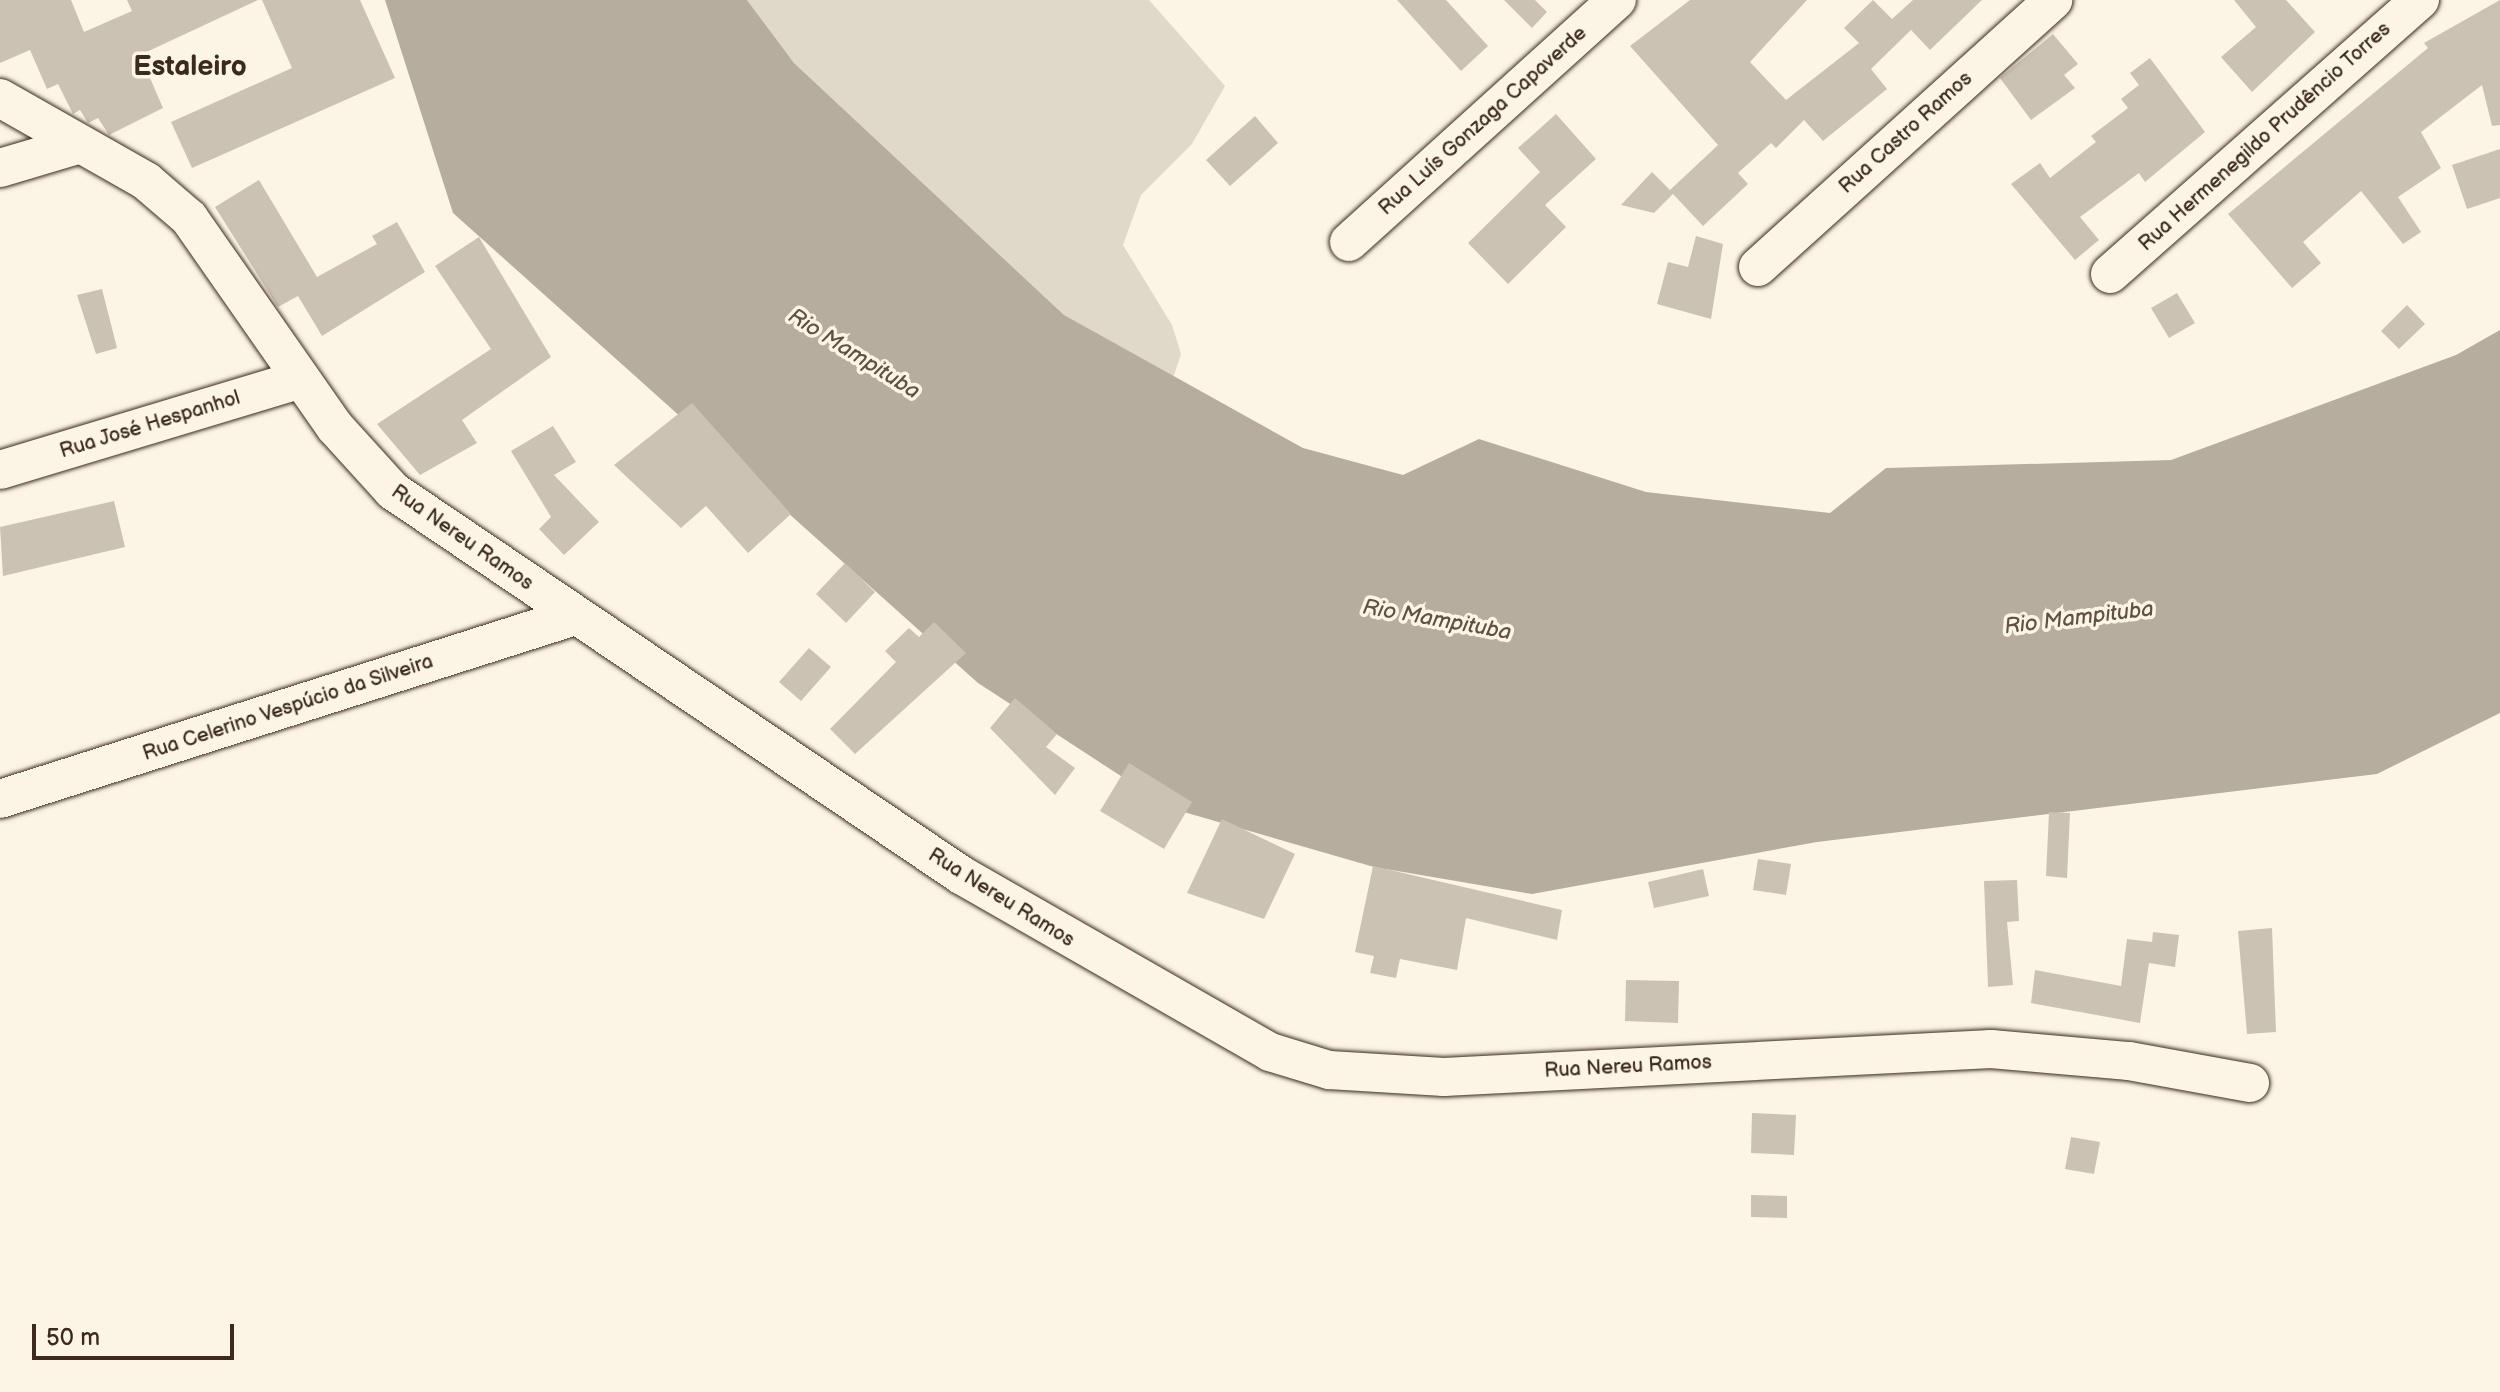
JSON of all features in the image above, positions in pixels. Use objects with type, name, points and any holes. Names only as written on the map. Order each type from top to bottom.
[{"type":"street","name":"Rua Luís Gonzaga Capaverde","points":[[1349,242],[1617,0]]},
{"type":"street","name":"Rua Hermenegildo Prudêncio Torres","points":[[2110,274],[2420,0]]},
{"type":"street","name":"Rua Castro Ramos","points":[[1758,267],[2039,5]]},
{"type":"street","name":"Rua Nereu Ramos","points":[[0,98],[146,181],[189,218],[301,379],[393,491],[575,616],[1024,914],[1215,1027],[1329,1070],[1444,1077],[1991,1049],[2129,1061],[2250,1083]]},
{"type":"street","points":[[0,168],[81,144]]},
{"type":"street","name":"Rua José Hespanhol","points":[[0,470],[301,379]]},
{"type":"street","name":"Rua Celerino Vespúcio da Silveira","points":[[0,799],[575,616]]},
{"type":"shaded area","points":[[747,0],[1149,0],[1225,86],[1192,144],[1141,195],[1123,245],[1172,325],[1181,354],[1173,378],[1064,315],[794,63]]},
{"type":"water","name":"Rio Mampituba","points":[[385,0],[747,0],[794,63],[1064,315],[1303,448],[1403,475],[1479,439],[1646,492],[1830,513],[1886,468],[2171,460],[2456,355],[2500,330],[2500,713],[2377,774],[1817,842],[1532,894],[1374,867],[1170,808],[978,683],[453,213]]},
{"type":"building","points":[[0,0],[71,0],[84,32],[132,11],[127,0],[258,0],[140,55],[163,108],[109,135],[98,118],[88,123],[80,110],[73,114],[58,84],[47,89],[30,50],[0,63]]},
{"type":"building","points":[[262,0],[360,0],[395,78],[192,168],[171,122],[292,68]]},
{"type":"building","points":[[1397,0],[1446,0],[1488,46],[1461,71]]},
{"type":"building","points":[[1504,0],[1535,0],[1547,12],[1532,28]]},
{"type":"building","points":[[1690,0],[1807,0],[1750,62],[1786,100],[1859,43],[1844,28],[1873,0],[1892,19],[1913,0],[1982,0],[1930,50],[1911,30],[1871,69],[1887,89],[1823,141],[1804,120],[1776,148],[1771,143],[1738,173],[1748,184],[1703,226],[1673,194],[1654,213],[1621,205],[1652,172],[1670,190],[1718,145],[1630,46]]},
{"type":"building","points":[[2234,0],[2286,0],[2315,32],[2252,92],[2221,57],[2256,27]]},
{"type":"building","points":[[2500,0],[2500,125],[2492,126],[2482,85],[2421,132],[2441,168],[2398,197],[2421,232],[2403,244],[2361,191],[2303,242],[2321,263],[2292,288],[2228,214],[2428,48],[2424,43]]},
{"type":"building","points":[[2053,34],[2078,64],[2064,75],[2075,88],[2031,120],[2000,78]]},
{"type":"building","points":[[2150,58],[2205,132],[2145,182],[2139,173],[2080,217],[2099,240],[2075,260],[2011,184],[2040,163],[2050,178],[2096,142],[2091,136],[2128,108],[2121,99],[2139,85],[2130,73]]},
{"type":"building","points":[[1556,114],[1596,159],[1545,205],[1566,227],[1508,284],[1468,243],[1540,172],[1518,148]]},
{"type":"building","points":[[1255,116],[1278,143],[1230,186],[1206,160]]},
{"type":"building","points":[[2500,149],[2500,198],[2467,209],[2452,165]]},
{"type":"building","points":[[259,180],[317,277],[377,244],[372,236],[397,222],[425,272],[322,336],[298,296],[278,307],[215,207]]},
{"type":"building","points":[[1696,236],[1723,244],[1711,319],[1657,304],[1668,262],[1688,267]]},
{"type":"building","points":[[479,237],[551,357],[462,420],[477,443],[420,475],[377,424],[491,349],[435,266]]},
{"type":"building","points":[[102,289],[117,348],[96,354],[77,295]]},
{"type":"building","points":[[2177,293],[2195,323],[2169,338],[2151,308]]},
{"type":"building","points":[[2407,305],[2425,324],[2399,349],[2381,331]]},
{"type":"building","points":[[692,403],[791,514],[748,553],[706,506],[681,528],[614,465]]},
{"type":"building","points":[[553,426],[576,462],[554,475],[599,522],[564,555],[539,529],[551,517],[511,451]]},
{"type":"building","points":[[114,501],[125,547],[3,576],[0,527]]},
{"type":"building","points":[[845,563],[875,592],[846,623],[816,594]]},
{"type":"building","points":[[934,622],[966,653],[855,754],[830,729],[896,662],[885,651],[909,628],[919,637]]},
{"type":"building","points":[[809,648],[831,667],[801,701],[779,682]]},
{"type":"building","points":[[1015,698],[1057,734],[1046,747],[1075,768],[1055,795],[990,728]]},
{"type":"building","points":[[1129,763],[1192,802],[1164,849],[1100,811]]},
{"type":"building","points":[[2049,812],[2070,813],[2067,878],[2046,876]]},
{"type":"building","points":[[1222,819],[1295,854],[1264,919],[1187,893]]},
{"type":"building","points":[[1758,859],[1791,864],[1786,895],[1753,890]]},
{"type":"building","points":[[1373,866],[1562,910],[1557,940],[1466,918],[1457,970],[1400,959],[1396,978],[1370,973],[1374,956],[1355,952]]},
{"type":"building","points":[[1703,869],[1709,896],[1654,908],[1648,882]]},
{"type":"building","points":[[2017,880],[2019,921],[2007,922],[2013,985],[1988,987],[1984,881]]},
{"type":"building","points":[[2272,928],[2276,1032],[2247,1034],[2238,931]]},
{"type":"building","points":[[2153,932],[2179,935],[2175,967],[2149,963],[2140,1023],[2031,1003],[2035,970],[2121,986],[2127,939],[2152,942]]},
{"type":"building","points":[[1626,980],[1679,981],[1678,1023],[1625,1021]]},
{"type":"building","points":[[1752,1113],[1796,1115],[1794,1155],[1751,1153]]},
{"type":"building","points":[[2071,1137],[2100,1142],[2094,1174],[2065,1169]]},
{"type":"building","points":[[1751,1195],[1787,1196],[1787,1218],[1751,1217]]},
{"type":"district","name":"Estaleiro","points":[[190,67]]}]
